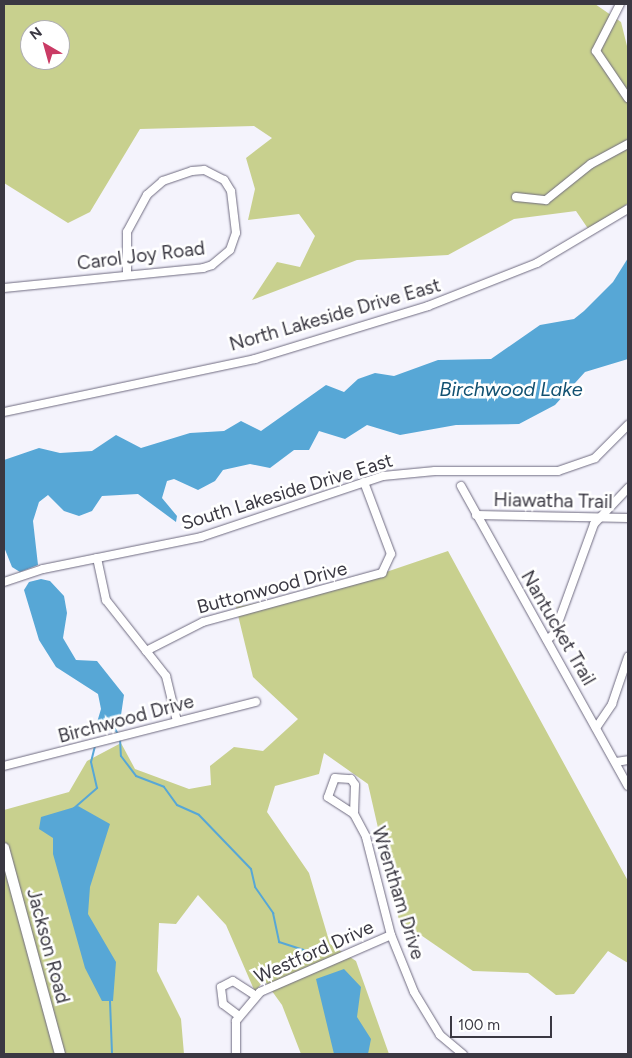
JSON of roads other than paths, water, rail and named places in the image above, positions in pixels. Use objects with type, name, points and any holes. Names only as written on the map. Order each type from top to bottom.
[{"type":"street","points":[[620,4],[596,51],[628,98]]},
{"type":"street","points":[[516,197],[546,200],[591,164],[628,144]]},
{"type":"street","name":"Carol Joy Road","points":[[4,288],[203,268],[221,260],[234,242],[235,214],[224,180],[204,170],[163,182],[142,202],[130,223],[127,275]]},
{"type":"street","name":"North Lakeside Drive East","points":[[4,412],[255,359],[428,306],[537,263],[628,209]]},
{"type":"street","name":"South Lakeside Drive East","points":[[4,582],[24,574],[230,529],[364,482],[413,472],[558,471],[594,458],[628,425]]},
{"type":"street","name":"Buttonwood Drive","points":[[146,651],[202,622],[381,573],[390,564],[391,554],[364,482]]},
{"type":"street","name":"Nantucket Trail","points":[[461,486],[628,786]]},
{"type":"street","points":[[547,640],[554,634],[588,537],[599,519],[628,488]]},
{"type":"street","name":"Hiawatha Trail","points":[[476,515],[599,519],[628,518]]},
{"type":"street","points":[[97,558],[106,600],[166,676],[177,721]]},
{"type":"street","points":[[596,728],[612,704],[628,658]]},
{"type":"street","name":"Birchwood Drive","points":[[4,766],[256,702]]},
{"type":"street","points":[[616,762],[628,760]]},
{"type":"street","name":"Wrentham Drive","points":[[354,814],[355,785],[350,779],[335,778],[328,797],[354,814],[366,837],[391,935],[426,1016],[463,1054]]},
{"type":"street","name":"Jackson Road","points":[[4,848],[60,1054]]},
{"type":"street","name":"Westford Drive","points":[[239,1016],[256,996],[391,935]]},
{"type":"street","points":[[236,1054],[234,1032],[239,1016],[223,1004],[221,987],[233,981],[256,996]]},
{"type":"water","name":"Birchwood Lake","points":[[628,258],[628,359],[585,372],[555,405],[519,424],[456,425],[400,435],[367,425],[345,439],[319,431],[309,450],[294,450],[270,468],[250,464],[223,470],[215,481],[198,490],[174,479],[167,481],[162,498],[177,516],[176,522],[138,494],[102,496],[92,511],[79,516],[64,511],[48,495],[39,502],[33,521],[38,565],[20,572],[12,567],[4,547],[4,460],[39,448],[60,453],[92,451],[116,435],[141,448],[190,433],[224,431],[241,421],[261,431],[326,385],[344,392],[358,379],[375,373],[394,376],[438,360],[491,359],[540,325],[574,319],[613,282]]},
{"type":"water","points":[[41,579],[50,581],[64,596],[67,613],[63,638],[76,660],[97,661],[124,695],[121,715],[110,731],[95,729],[101,709],[98,694],[56,667],[39,640],[24,590],[29,582]]},
{"type":"water","points":[[78,806],[110,824],[90,887],[88,914],[116,962],[113,1001],[102,1001],[85,968],[53,854],[53,838],[39,829],[41,817]]},
{"type":"water","points":[[344,969],[361,987],[357,1017],[371,1039],[368,1054],[334,1054],[316,979]]},
{"type":"waterway","points":[[113,726],[118,734]]},
{"type":"waterway","points":[[120,739],[121,756],[136,776],[164,787],[177,805],[199,815],[251,869],[255,887],[273,913],[279,942],[312,953]]},
{"type":"waterway","points":[[73,809],[97,788],[91,762],[95,746]]},
{"type":"waterway","points":[[110,1001],[112,1054]]}]
